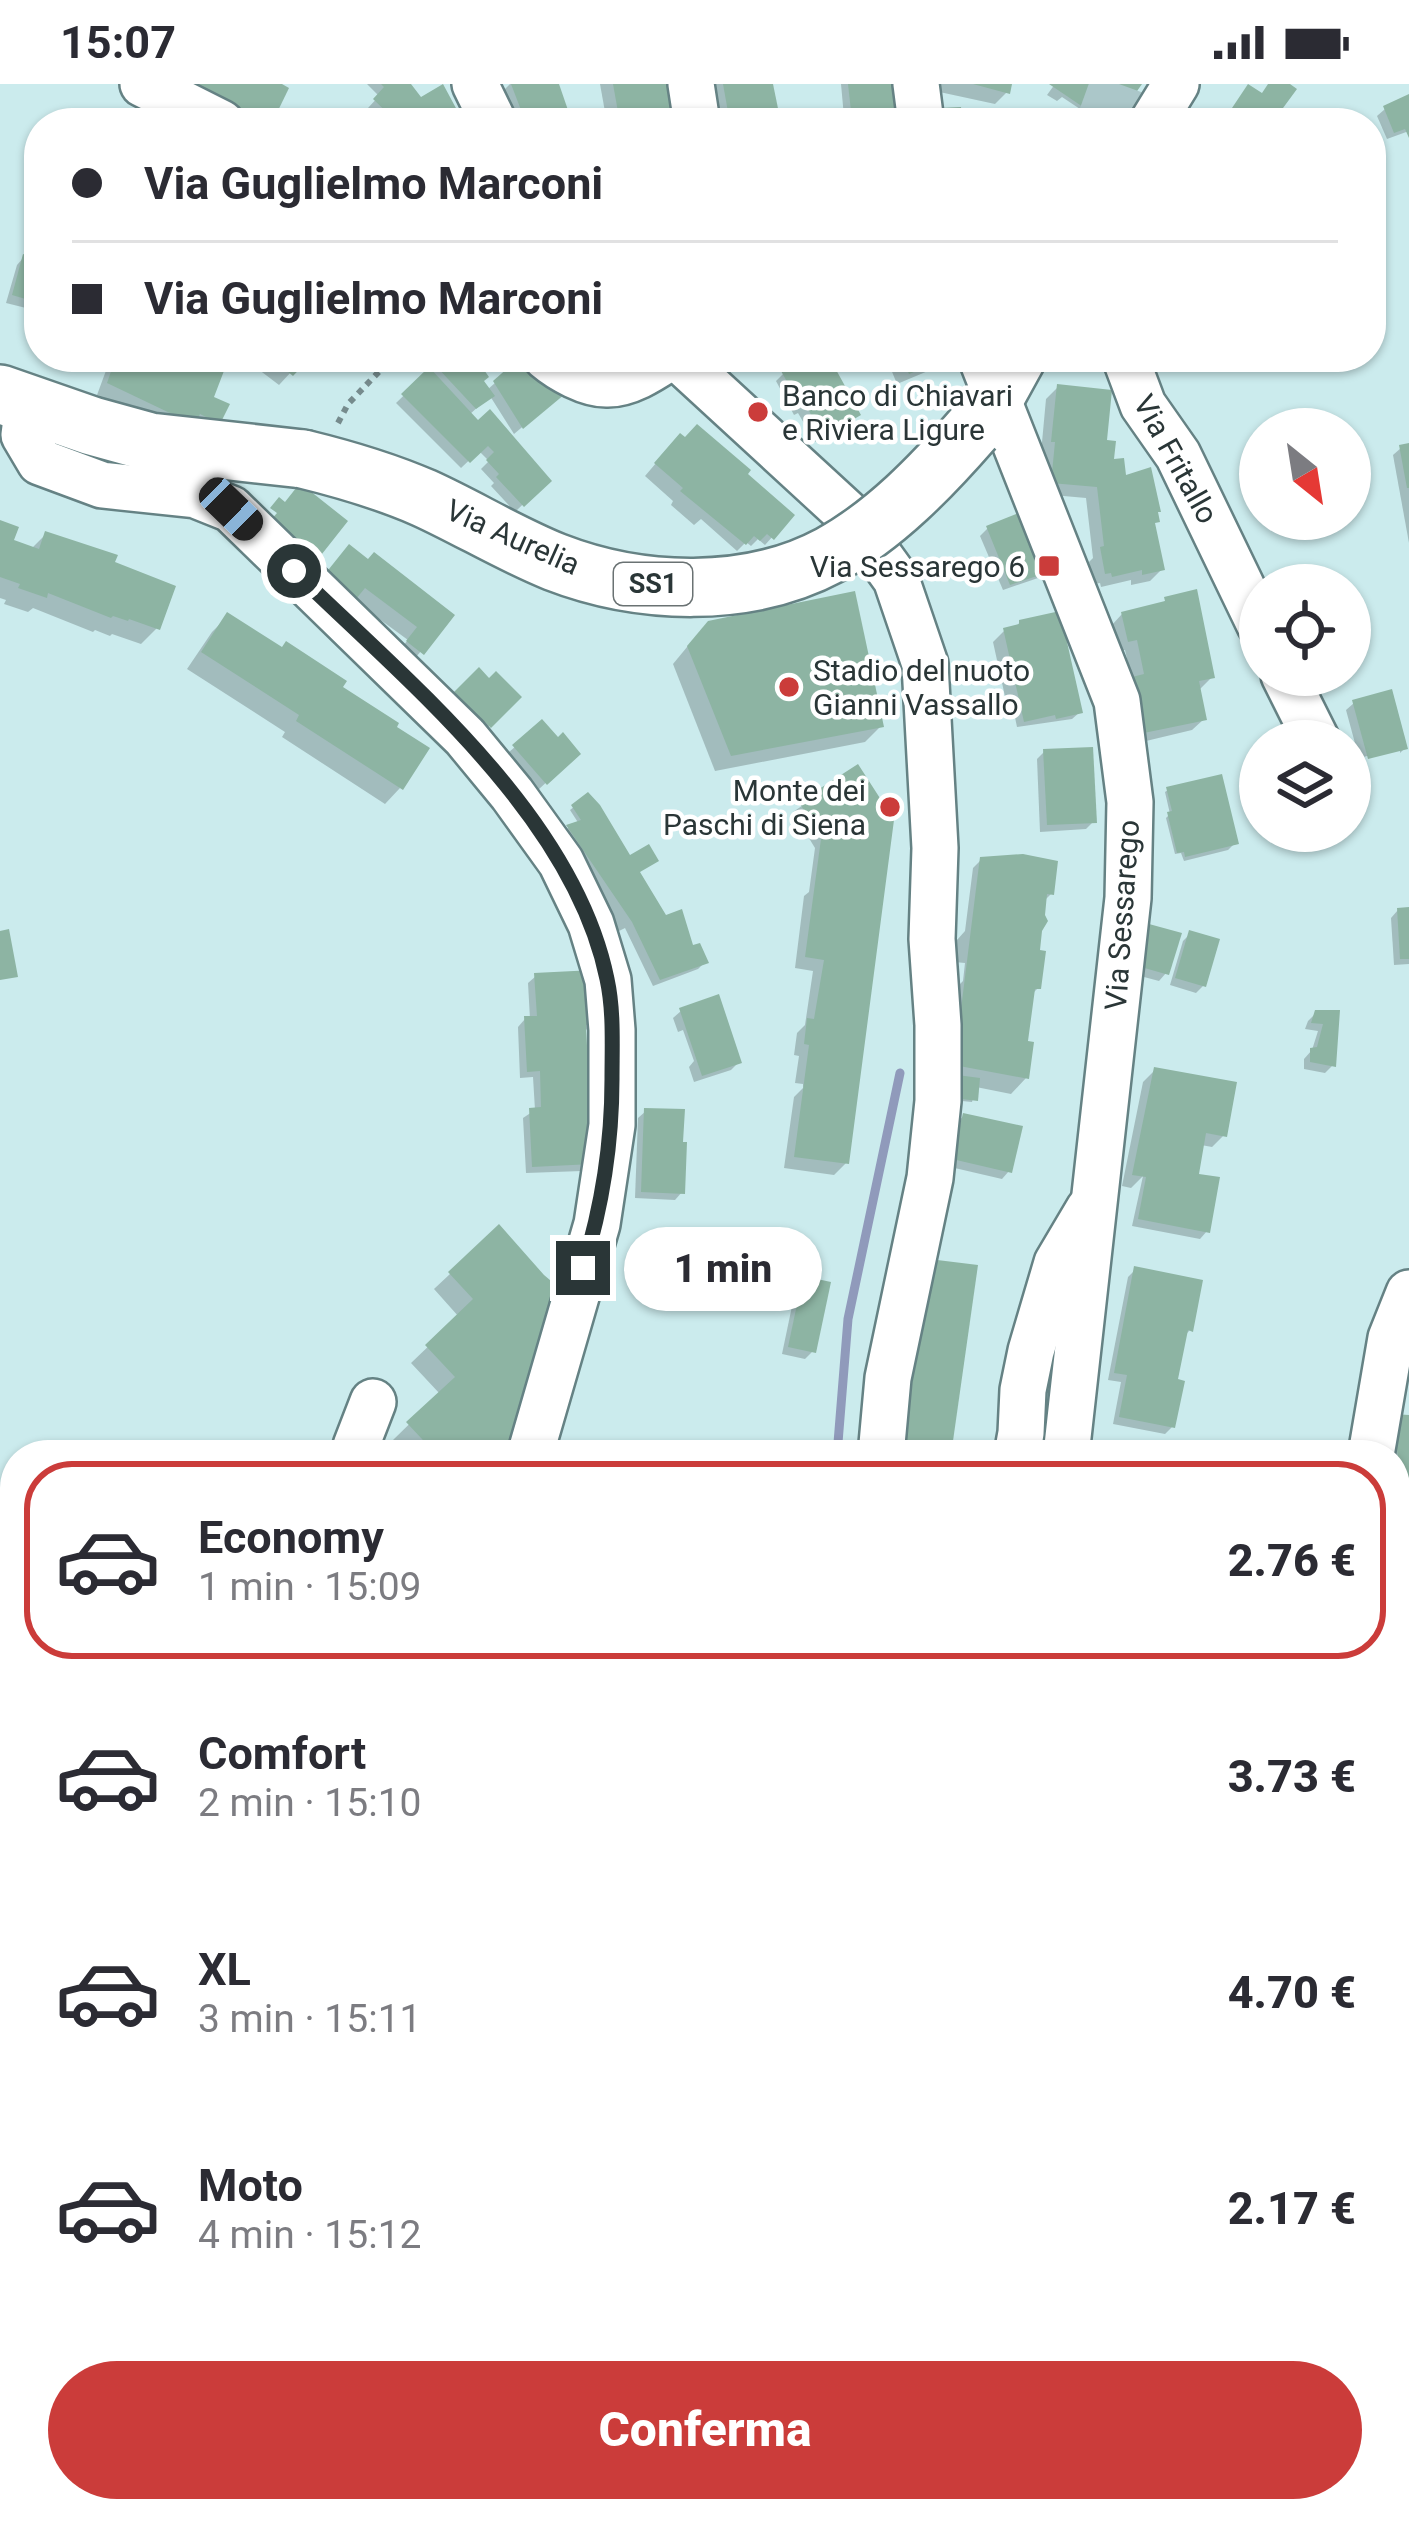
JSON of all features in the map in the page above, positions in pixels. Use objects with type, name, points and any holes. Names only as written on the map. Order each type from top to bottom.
[{"type":"main road","name":"Via Aurelia","points":[[14,399],[150,442],[317,448],[352,471],[422,497],[556,562],[622,581],[695,588],[768,579],[830,555],[894,510],[944,463],[991,385]]},
{"type":"street","points":[[143,84],[191,108]]},
{"type":"street","points":[[566,372],[608,385],[647,372]]},
{"type":"street","points":[[691,372],[852,518],[896,579],[925,664],[935,848],[932,939],[938,1101],[930,1178],[888,1378],[882,1440]]},
{"type":"street","name":"Via Fritallo","points":[[1131,372],[1144,405],[1178,455],[1239,581]]},
{"type":"street","name":"Via Sessarego","points":[[991,385],[1117,701],[1130,802],[1127,898],[1068,1440]]},
{"type":"street","points":[[14,399],[24,435],[40,463],[102,485],[196,495],[231,509],[465,737],[561,862],[592,924],[608,980],[612,1125],[597,1224],[534,1440]]},
{"type":"street","points":[[1020,1440],[1022,1390],[1057,1263],[1096,1196]]},
{"type":"street","points":[[1374,1440],[1391,1338],[1409,1293]]},
{"type":"street","points":[[358,1440],[373,1402]]},
{"type":"path","points":[[317,448],[348,404],[379,372]]},
{"type":"building","points":[[170,84],[282,84],[289,88],[279,108],[221,108]]},
{"type":"building","points":[[381,84],[411,84],[421,97],[443,84],[456,108],[382,108],[373,99],[384,87]]},
{"type":"building","points":[[511,84],[559,84],[567,108],[520,108]]},
{"type":"building","points":[[613,84],[673,84],[677,108],[617,108]]},
{"type":"building","points":[[723,84],[773,84],[778,108],[727,108]]},
{"type":"building","points":[[848,84],[897,84],[899,108],[851,108]]},
{"type":"building","points":[[973,84],[1012,84],[1010,94]]},
{"type":"building","points":[[1049,84],[1142,84],[1125,108],[1090,104],[1085,108]]},
{"type":"building","points":[[1248,84],[1262,93],[1268,84],[1290,84],[1297,89],[1283,108],[1232,108]]},
{"type":"building","points":[[1409,94],[1409,138],[1405,129],[1394,133],[1383,106]]},
{"type":"building","points":[[23,254],[24,299],[12,295]]},
{"type":"building","points":[[111,372],[224,372],[214,397],[230,404],[220,424],[200,414],[195,425],[107,383]]},
{"type":"building","points":[[424,372],[434,372],[478,420],[490,409],[552,481],[524,507],[496,477],[499,474],[486,460],[494,452],[488,446],[470,463],[401,394]]},
{"type":"building","points":[[442,372],[486,372],[489,377],[484,381],[495,396],[476,409]]},
{"type":"building","points":[[503,372],[538,372],[565,394],[523,429],[493,381]]},
{"type":"building","points":[[782,372],[837,372],[861,415],[823,437],[807,407],[803,410]]},
{"type":"building","points":[[1057,384],[1112,390],[1107,440],[1116,441],[1114,459],[1124,458],[1126,475],[1151,467],[1161,512],[1160,522],[1155,523],[1165,570],[1105,574],[1097,487],[1051,483]]},
{"type":"building","points":[[697,424],[795,515],[774,540],[767,534],[760,541],[754,536],[746,545],[680,491],[683,488],[654,463],[680,433],[685,437]]},
{"type":"building","points":[[1409,443],[1409,488],[1407,488],[1399,445]]},
{"type":"building","points":[[300,483],[348,521],[318,559],[270,521],[277,513],[270,508],[279,497],[285,502]]},
{"type":"building","points":[[1026,510],[1052,571],[1010,585],[986,526]]},
{"type":"building","points":[[0,520],[19,527],[14,540],[39,549],[45,531],[118,555],[115,562],[176,586],[160,630],[111,618],[48,593],[47,598],[0,577]]},
{"type":"building","points":[[349,544],[368,559],[374,552],[455,615],[424,655],[406,641],[417,627],[365,588],[356,599],[325,574]]},
{"type":"building","points":[[1197,589],[1215,678],[1199,681],[1207,720],[1134,735],[1124,679],[1144,674],[1137,640],[1128,642],[1121,612]]},
{"type":"building","name":"Stadio del nuoto Gianni Vassallo","points":[[855,591],[884,727],[731,756],[687,646],[708,621]]},
{"type":"building","points":[[1060,611],[1083,713],[1024,722],[1003,628]]},
{"type":"building","points":[[227,612],[282,647],[286,641],[347,681],[343,687],[430,748],[403,790],[201,652]]},
{"type":"building","points":[[479,667],[489,678],[496,671],[522,697],[491,728],[454,692]]},
{"type":"building","points":[[1392,689],[1408,749],[1371,758],[1371,720],[1357,720],[1352,700]]},
{"type":"building","points":[[542,719],[558,737],[563,732],[581,754],[547,785],[512,745]]},
{"type":"building","points":[[1093,747],[1097,823],[1047,825],[1043,749]]},
{"type":"building","points":[[858,764],[894,820],[849,1164],[794,1157],[809,1045],[804,1044],[807,1018],[814,1019],[824,960],[805,957],[821,839],[799,802]]},
{"type":"building","points":[[1222,774],[1239,844],[1185,857],[1184,852],[1177,853],[1166,787]]},
{"type":"building","points":[[588,792],[630,855],[649,844],[659,861],[640,872],[666,915],[682,909],[693,945],[700,943],[709,963],[660,980],[632,922],[566,825],[581,820],[571,805]]},
{"type":"building","points":[[1023,854],[1058,861],[1054,895],[1047,894],[1048,921],[1042,931],[1040,950],[1046,951],[1028,1041],[1034,1042],[1029,1079],[954,1065],[980,857]]},
{"type":"building","points":[[1409,907],[1409,959],[1400,959],[1397,908]]},
{"type":"building","points":[[1149,924],[1182,933],[1169,975],[1134,965]]},
{"type":"building","points":[[9,929],[18,977],[0,980],[0,931]]},
{"type":"building","points":[[1189,930],[1220,939],[1206,987],[1175,978]]},
{"type":"building","points":[[594,970],[597,1024],[586,1025],[588,1066],[600,1066],[592,1164],[532,1167],[529,1108],[541,1107],[540,1071],[527,1072],[524,1016],[537,1016],[534,973]]},
{"type":"building","points":[[719,994],[742,1063],[702,1076],[679,1008]]},
{"type":"building","points":[[1315,1010],[1340,1010],[1336,1067],[1310,1062],[1310,1048],[1317,1047],[1323,1024],[1311,1023]]},
{"type":"building","points":[[1154,1067],[1237,1082],[1227,1137],[1206,1133],[1199,1174],[1220,1177],[1210,1233],[1138,1219],[1146,1177],[1132,1175]]},
{"type":"building","points":[[957,1075],[980,1078],[978,1101],[953,1098]]},
{"type":"building","points":[[644,1108],[685,1109],[685,1194],[641,1192]]},
{"type":"building","points":[[963,1113],[1023,1126],[1012,1173],[952,1159]]},
{"type":"building","points":[[499,1224],[563,1291],[522,1440],[423,1440],[406,1422],[455,1377],[425,1345],[473,1299],[448,1272]]},
{"type":"building","points":[[929,1259],[978,1265],[953,1440],[902,1440]]},
{"type":"building","points":[[1134,1266],[1203,1280],[1178,1379],[1185,1381],[1175,1428],[1119,1417],[1127,1375],[1114,1373]]},
{"type":"building","points":[[803,1276],[831,1282],[816,1353],[788,1347]]},
{"type":"building","points":[[1393,1414],[1409,1415],[1409,1440],[1396,1440]]},
{"type":"waterway","points":[[838,1440],[848,1319],[900,1073]]},
{"type":"tunnel","points":[[1110,108],[1119,84]]},
{"type":"place","name":"Banco di Chiavari e Riviera Ligure","points":[[758,412]]},
{"type":"place","name":"Via Sessarego 6","points":[[1049,566]]},
{"type":"place","name":"Stadio del nuoto Gianni Vassallo","points":[[789,687]]},
{"type":"place","name":"Monte dei Paschi di Siena","points":[[890,807]]},
{"type":"route","points":[[294,571],[465,737],[561,862],[592,924],[608,980],[612,1125],[597,1224],[583,1268]]}]
